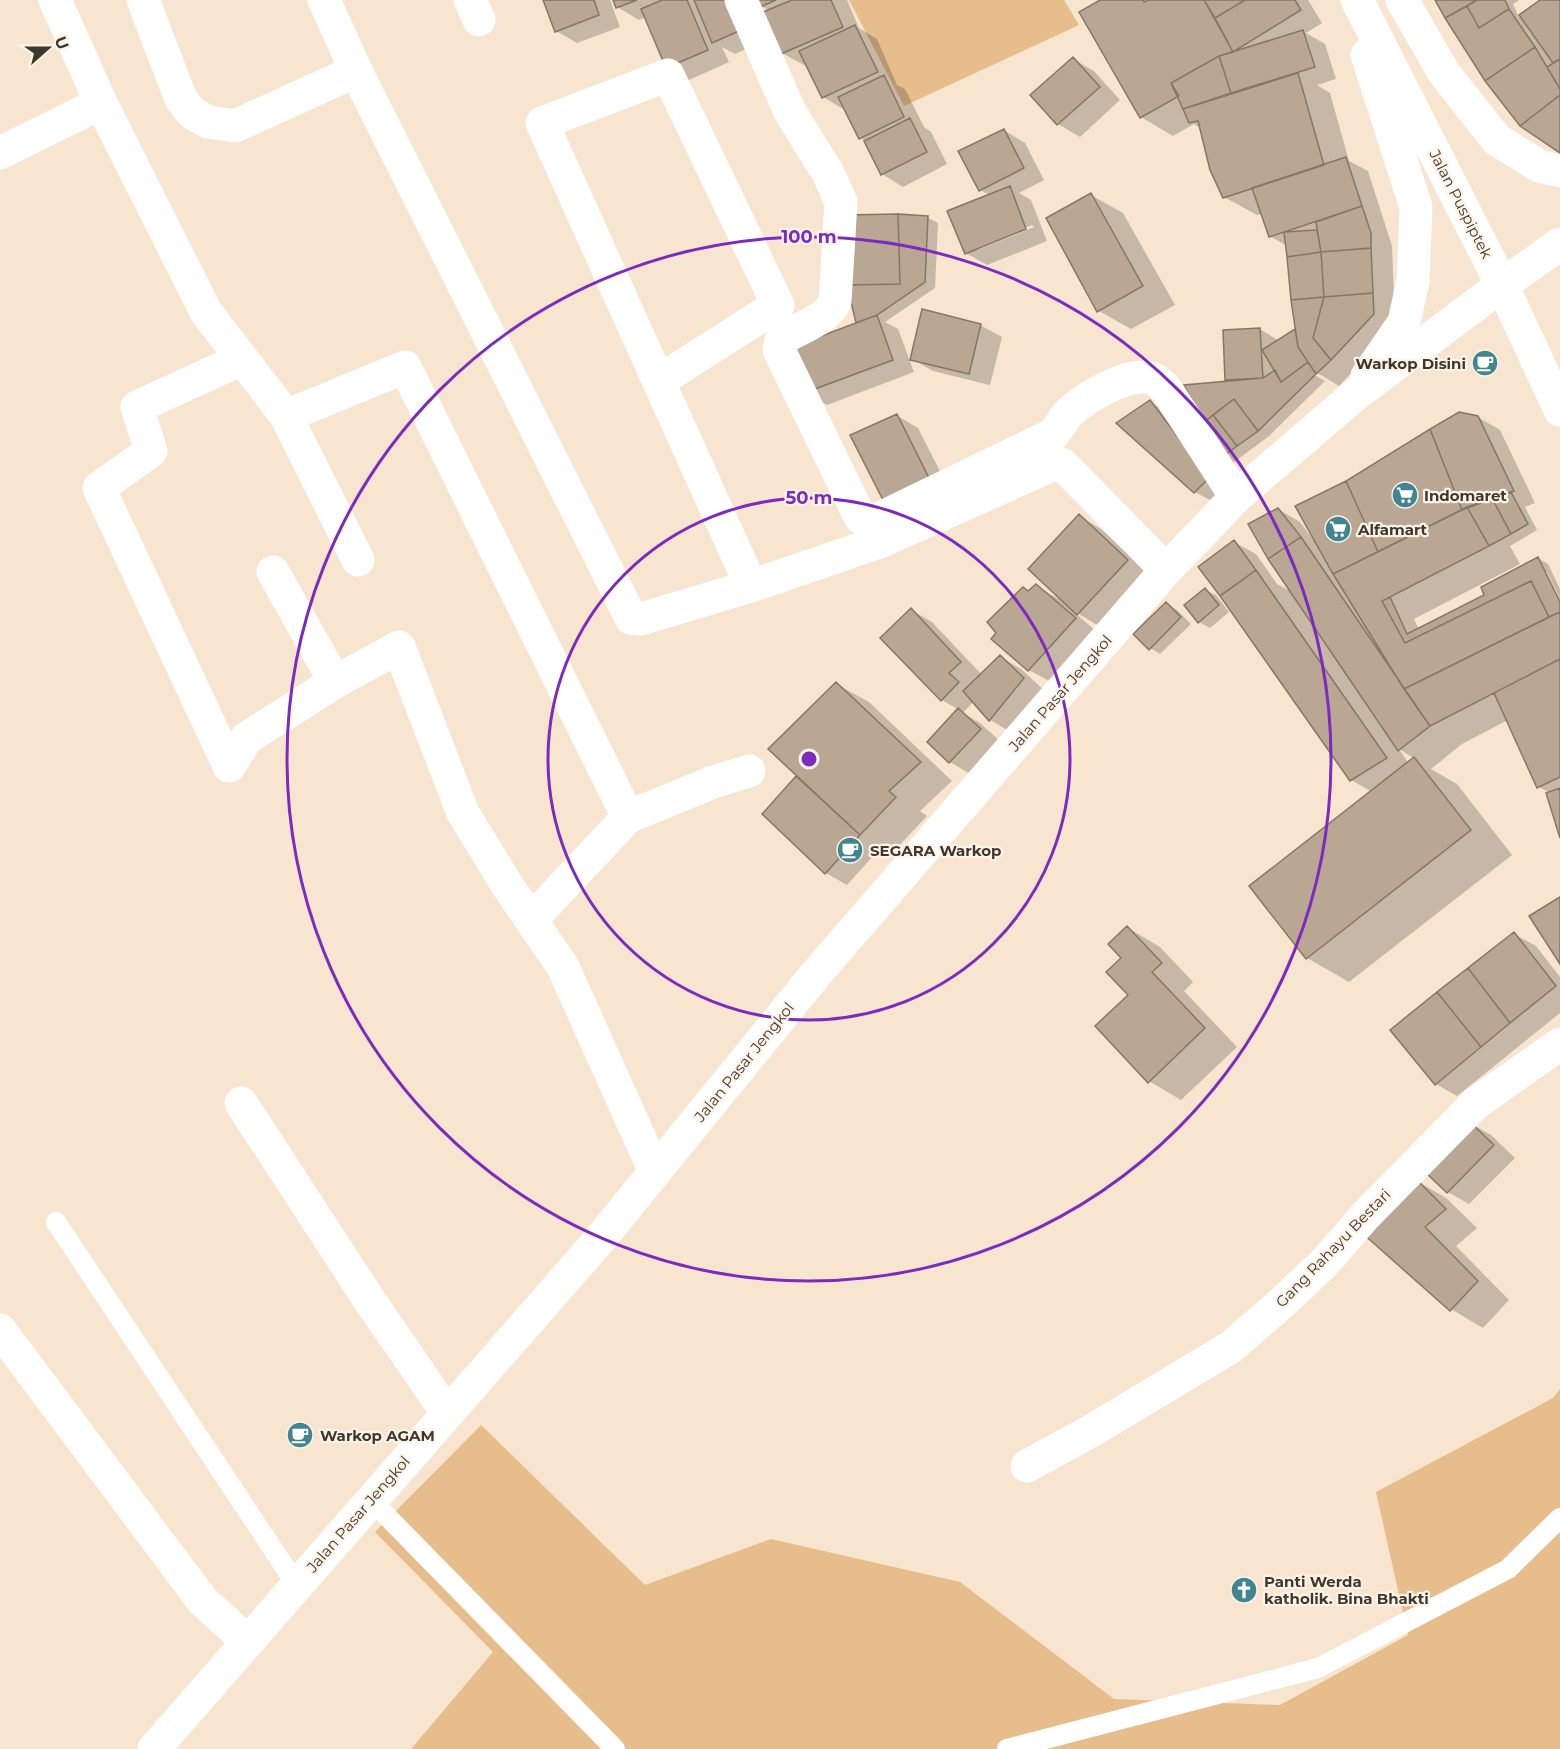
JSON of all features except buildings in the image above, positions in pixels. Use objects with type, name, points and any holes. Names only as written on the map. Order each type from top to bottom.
[{"type":"street","points":[[55,0],[101,103],[206,312],[286,416],[358,560]]},
{"type":"street","points":[[143,0],[181,99],[192,113],[208,122],[235,126],[356,71]]},
{"type":"street","points":[[324,0],[356,71],[631,618],[641,619],[751,586],[880,542],[1057,463],[1062,464],[1166,570]]},
{"type":"street","points":[[741,0],[790,112],[828,173],[841,202],[834,302],[831,309],[781,340],[779,350],[860,517],[867,522],[876,520],[1052,435],[1060,428],[1067,414],[1101,390],[1134,378],[1147,377],[1160,382],[1168,392],[1236,497]]},
{"type":"street","points":[[1349,0],[1416,207],[1413,281],[1404,322],[1355,395]]},
{"type":"street","name":"Jalan Puspiptek","points":[[1357,0],[1502,285],[1560,410]]},
{"type":"street","points":[[1402,0],[1444,74],[1497,140],[1539,166],[1560,171]]},
{"type":"street","points":[[659,381],[778,305],[668,75],[542,123],[751,586]]},
{"type":"street","points":[[0,153],[101,103]]},
{"type":"street","points":[[1355,395],[1560,244]]},
{"type":"street","points":[[242,359],[138,407],[151,451],[99,488],[229,766],[248,738],[335,682],[399,647],[463,813],[563,967],[655,1172]]},
{"type":"street","points":[[286,416],[405,367],[628,817]]},
{"type":"street","name":"Jalan Pasar Jengkol","points":[[154,1749],[601,1238],[816,974],[1166,570],[1236,497],[1355,395]]},
{"type":"street","points":[[273,572],[335,682]]},
{"type":"street","points":[[531,920],[628,817],[713,782],[749,771]]},
{"type":"street","name":"Gang Rahayu Bestari","points":[[1027,1466],[1093,1430],[1231,1347],[1325,1262],[1365,1216],[1476,1103],[1560,1044]]},
{"type":"street","points":[[241,1103],[370,1301],[447,1413]]},
{"type":"street","points":[[0,1329],[202,1600],[247,1641]]},
{"type":"lane","points":[[56,1222],[296,1584]]},
{"type":"lane","points":[[371,1500],[615,1749]]},
{"type":"lane","points":[[1007,1749],[1318,1668],[1508,1569],[1560,1518]]},
{"type":"shaded area","points":[[849,0],[1064,0],[1079,25],[904,106]]},
{"type":"shaded area","points":[[1560,1389],[1560,1749],[411,1749],[493,1652],[375,1532],[481,1425],[645,1585],[771,1539],[960,1582],[1114,1699],[1280,1705],[1408,1635],[1376,1492],[1553,1398]]},
{"type":"place","name":"Warkop Disini","points":[[1485,363]]},
{"type":"place","name":"Indomaret","points":[[1405,495]]},
{"type":"place","name":"Alfamart","points":[[1338,529]]},
{"type":"place","name":"SEGARA Warkop","points":[[850,850]]},
{"type":"place","name":"Warkop AGAM","points":[[300,1435]]},
{"type":"place","name":"Panti Werda katholik. Bina Bhakti","points":[[1244,1590]]}]
